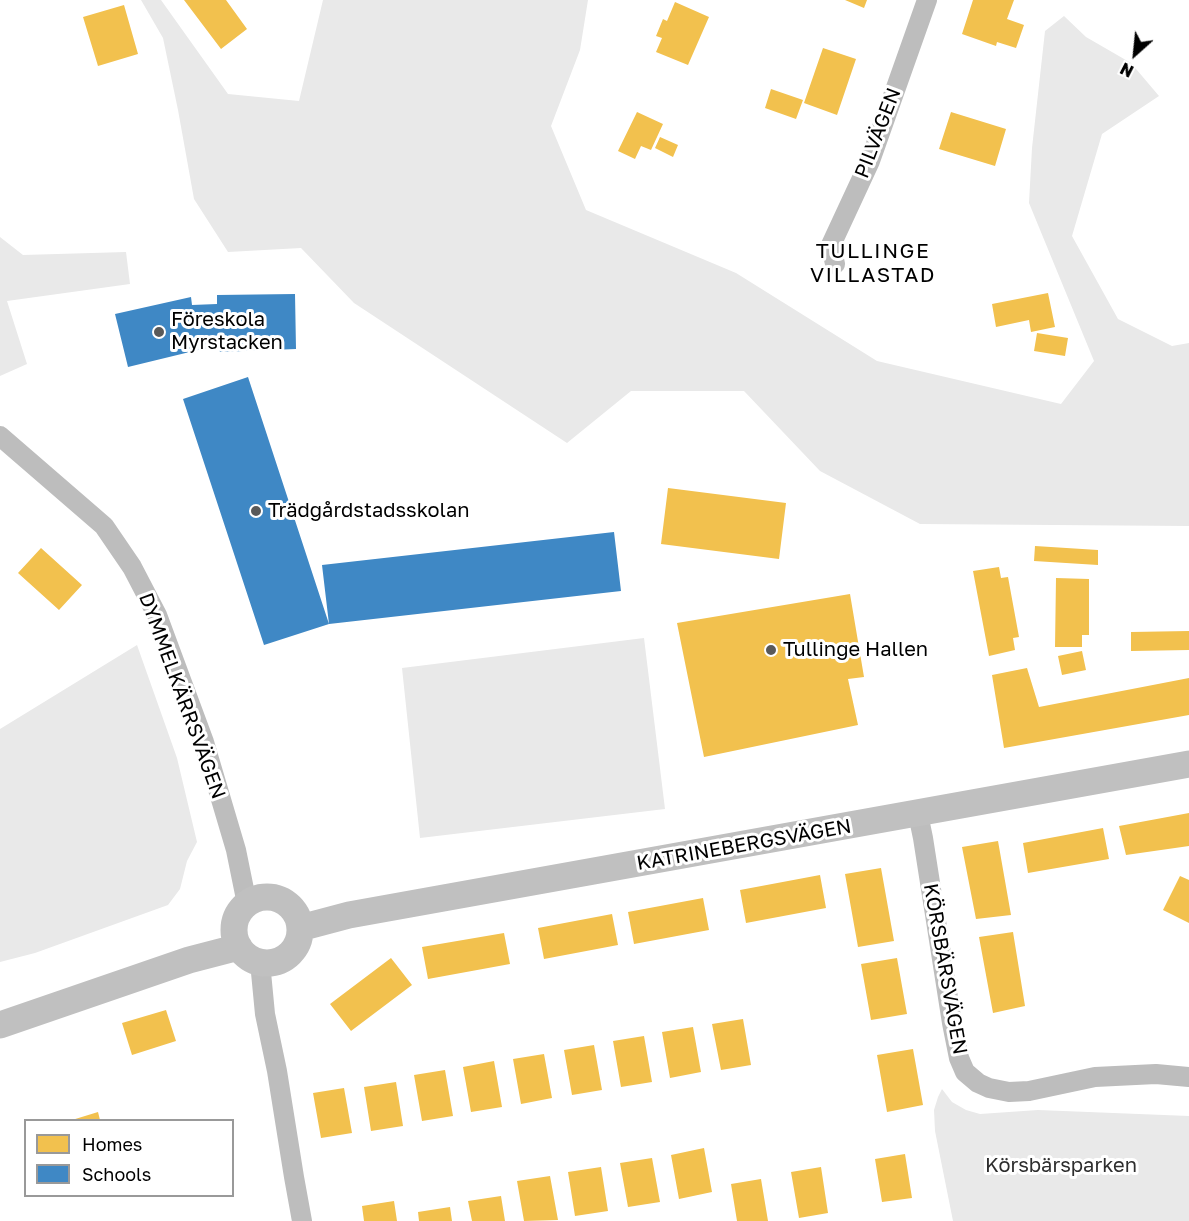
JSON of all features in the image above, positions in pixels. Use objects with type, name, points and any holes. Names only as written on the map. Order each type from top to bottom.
[{"type":"street","name":"PILVÄGEN","points":[[835,264],[831,245],[870,161],[927,0]]},
{"type":"street","name":"DYMMELKÄRRSVÄGEN","points":[[0,436],[104,526],[132,567],[157,615],[204,742],[236,850],[247,904]]},
{"type":"street","name":"KATRINEBERGSVÄGEN","points":[[300,928],[349,915],[1189,764]]},
{"type":"street","name":"KÖRSBÄRSVÄGEN","points":[[918,814],[952,1023],[959,1058],[965,1072],[978,1083],[1009,1092],[1029,1091],[1095,1077],[1156,1074],[1189,1077]]},
{"type":"street","points":[[0,1025],[189,960],[249,955],[274,962],[284,959],[296,946],[300,928],[293,910],[285,903],[264,897],[247,904],[237,915],[234,933],[249,955],[265,1014],[303,1221]]},
{"type":"green space","points":[[141,0],[161,0],[228,94],[299,101],[323,0],[588,0],[580,50],[551,126],[586,210],[736,273],[877,361],[1061,404],[1094,361],[1029,203],[1032,148],[1045,31],[1064,16],[1086,37],[1131,63],[1159,96],[1102,134],[1072,236],[1118,319],[1172,346],[1189,343],[1189,526],[920,524],[820,471],[744,391],[631,391],[567,443],[354,303],[301,248],[228,252],[194,199],[163,38]]},
{"type":"green space","points":[[0,237],[23,255],[126,252],[130,284],[7,301],[27,364],[0,376]]},
{"type":"green space","points":[[644,638],[665,809],[420,838],[402,668]]},
{"type":"green space","points":[[137,645],[177,758],[197,842],[187,861],[180,889],[168,905],[35,953],[0,962],[0,729]]},
{"type":"green space","name":"Körsbärsparken","points":[[942,1089],[952,1102],[966,1110],[980,1114],[1038,1110],[1189,1116],[1189,1221],[953,1221],[935,1131],[934,1110]]},
{"type":"building: Homes","points":[[184,0],[226,0],[247,29],[221,49]]},
{"type":"building: Homes","points":[[845,0],[867,0],[864,8]]},
{"type":"building: Homes","points":[[973,0],[1014,0],[1007,19],[1024,25],[1016,48],[997,42],[996,46],[962,34]]},
{"type":"building: Homes","points":[[675,2],[709,17],[688,65],[656,52],[662,38],[656,36],[663,19],[667,21]]},
{"type":"building: Homes","points":[[124,5],[138,54],[98,66],[83,17]]},
{"type":"building: Homes","points":[[823,48],[856,59],[837,115],[804,103]]},
{"type":"building: Homes","points":[[771,89],[803,100],[796,119],[765,108]]},
{"type":"building: Homes","points":[[637,112],[663,124],[651,150],[641,146],[635,159],[618,151]]},
{"type":"building: Homes","points":[[951,112],[1006,129],[995,166],[939,149]]},
{"type":"building: Homes","points":[[660,137],[678,145],[673,157],[655,148]]},
{"type":"building: Homes","points":[[1048,293],[1055,327],[1031,332],[1029,320],[996,327],[992,304]]},
{"type":"building: Homes","points":[[1037,333],[1068,338],[1065,356],[1034,351]]},
{"type":"building: Homes","points":[[668,488],[786,503],[779,559],[661,544]]},
{"type":"building: Homes","points":[[1035,546],[1098,550],[1098,565],[1034,561]]},
{"type":"building: Homes","points":[[41,548],[82,585],[59,610],[18,573]]},
{"type":"building: Homes","points":[[999,567],[1001,578],[1008,577],[1019,637],[1013,638],[1015,650],[989,656],[973,571]]},
{"type":"building: Homes","points":[[1056,578],[1089,579],[1089,635],[1082,635],[1082,647],[1055,647]]},
{"type":"building: Homes","name":"Tullinge Hallen","points":[[850,594],[864,677],[848,679],[858,725],[704,757],[677,623]]},
{"type":"building: Homes","points":[[1189,631],[1189,650],[1131,651],[1131,632]]},
{"type":"building: Homes","points":[[1082,651],[1086,670],[1062,675],[1058,656]]},
{"type":"building: Homes","points":[[1027,668],[1039,707],[1189,678],[1189,715],[1004,748],[992,675]]},
{"type":"building: Homes","points":[[1189,813],[1189,846],[1126,855],[1119,826]]},
{"type":"building: Homes","points":[[1103,828],[1109,859],[1028,873],[1023,843]]},
{"type":"building: Homes","points":[[998,841],[1011,915],[976,919],[962,847]]},
{"type":"building: Homes","points":[[881,868],[894,941],[858,947],[845,874]]},
{"type":"building: Homes","points":[[820,875],[826,908],[746,923],[740,890]]},
{"type":"building: Homes","points":[[1180,876],[1189,880],[1189,923],[1163,910]]},
{"type":"building: Homes","points":[[703,898],[709,930],[634,944],[628,912]]},
{"type":"building: Homes","points":[[612,914],[618,945],[544,959],[538,928]]},
{"type":"building: Homes","points":[[1013,932],[1025,1006],[993,1013],[979,937]]},
{"type":"building: Homes","points":[[504,933],[510,964],[428,979],[422,947]]},
{"type":"building: Homes","points":[[391,958],[412,985],[351,1031],[330,1004]]},
{"type":"building: Homes","points":[[897,958],[907,1014],[871,1020],[861,964]]},
{"type":"building: Homes","points":[[166,1010],[176,1041],[132,1055],[122,1023]]},
{"type":"building: Homes","points":[[743,1019],[751,1065],[721,1070],[712,1024]]},
{"type":"building: Homes","points":[[693,1027],[701,1072],[670,1078],[662,1032]]},
{"type":"building: Homes","points":[[644,1036],[652,1082],[621,1087],[613,1041]]},
{"type":"building: Homes","points":[[594,1045],[602,1090],[572,1095],[564,1050]]},
{"type":"building: Homes","points":[[913,1049],[923,1105],[887,1112],[877,1055]]},
{"type":"building: Homes","points":[[544,1054],[552,1098],[521,1104],[513,1059]]},
{"type":"building: Homes","points":[[494,1061],[502,1107],[471,1112],[463,1067]]},
{"type":"building: Homes","points":[[445,1070],[453,1116],[422,1121],[414,1075]]},
{"type":"building: Homes","points":[[396,1082],[403,1126],[371,1131],[364,1087]]},
{"type":"building: Homes","points":[[344,1088],[352,1133],[321,1138],[313,1093]]},
{"type":"building: Homes","points":[[98,1112],[100,1119],[75,1119]]},
{"type":"building: Homes","points":[[704,1148],[712,1192],[679,1199],[671,1155]]},
{"type":"building: Homes","points":[[905,1154],[912,1198],[882,1202],[875,1159]]},
{"type":"building: Homes","points":[[652,1158],[660,1202],[628,1207],[620,1163]]},
{"type":"building: Homes","points":[[601,1167],[608,1211],[575,1216],[568,1172]]},
{"type":"building: Homes","points":[[821,1167],[828,1213],[799,1218],[791,1172]]},
{"type":"building: Homes","points":[[550,1176],[558,1220],[524,1221],[517,1181]]},
{"type":"building: Homes","points":[[761,1179],[768,1221],[737,1221],[731,1184]]},
{"type":"building: Homes","points":[[501,1196],[505,1221],[472,1221],[468,1201]]},
{"type":"building: Homes","points":[[394,1201],[397,1221],[364,1221],[362,1206]]},
{"type":"building: Homes","points":[[450,1207],[452,1221],[419,1221],[418,1212]]},
{"type":"building: Schools","points":[[295,294],[296,349],[220,352],[219,348],[202,349],[128,367],[115,314],[191,297],[192,305],[217,304],[217,295]]},
{"type":"building: Schools","name":"Trädgårdstadsskolan","points":[[248,377],[329,624],[264,645],[183,399]]},
{"type":"building: Schools","points":[[614,532],[621,591],[329,624],[322,565]]},
{"type":"place","name":"Föreskola Myrstacken","points":[[159,332]]},
{"type":"place","name":"Trädgårdstadsskolan","points":[[256,511]]},
{"type":"place","name":"Tullinge Hallen","points":[[771,650]]},
{"type":"district","name":"TULLINGE VILLASTAD","points":[[873,263]]}]
